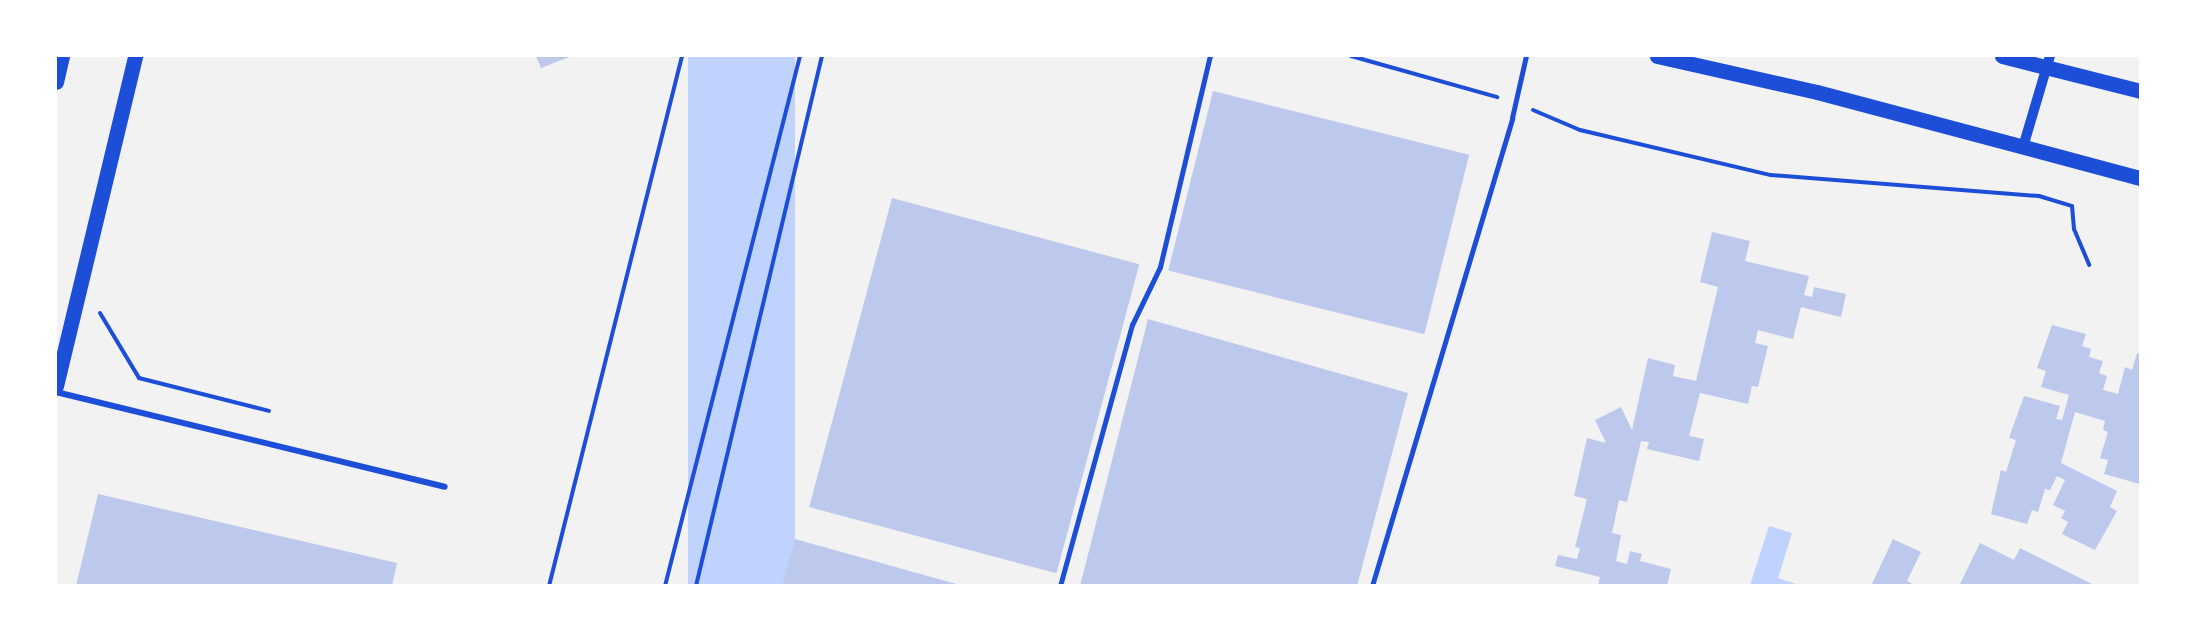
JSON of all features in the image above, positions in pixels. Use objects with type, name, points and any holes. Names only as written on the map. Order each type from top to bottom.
[{"type":"main road","points":[[56,82],[62,56]]},
{"type":"main road","points":[[56,386],[135,56]]},
{"type":"main road","points":[[1657,56],[1817,92],[2140,178]]},
{"type":"main road","points":[[2002,56],[2049,61],[2140,91]]},
{"type":"street","points":[[2023,147],[2049,61]]},
{"type":"street","points":[[56,392],[445,487]]},
{"type":"lane","points":[[1060,585],[1132,325],[1160,267],[1210,56]]},
{"type":"lane","points":[[1372,585],[1515,102],[1526,56]]},
{"type":"path","points":[[549,585],[682,56]]},
{"type":"path","points":[[665,585],[800,56]]},
{"type":"path","points":[[696,585],[822,56]]},
{"type":"path","points":[[1351,56],[1515,102],[1580,130],[1771,175],[2039,196],[2073,206],[2074,230],[2089,265]]},
{"type":"path","points":[[103,303],[100,314],[139,378],[269,411]]},
{"type":"water","points":[[688,56],[795,56],[795,586],[688,586]]},
{"type":"water","points":[[1769,526],[1792,533],[1778,578],[1799,585],[1750,585]]},
{"type":"building","points":[[536,56],[572,56],[541,68]]},
{"type":"building","points":[[1213,91],[1469,155],[1424,334],[1168,271]]},
{"type":"building","points":[[892,198],[1139,264],[1056,573],[809,507]]},
{"type":"building","points":[[1712,232],[1750,241],[1745,261],[1809,276],[1804,295],[1812,297],[1814,287],[1846,294],[1841,317],[1801,307],[1793,339],[1758,330],[1755,343],[1768,346],[1758,387],[1752,386],[1748,404],[1700,393],[1689,436],[1704,439],[1699,461],[1647,449],[1649,442],[1641,441],[1627,502],[1619,500],[1612,533],[1621,535],[1616,561],[1627,564],[1630,551],[1642,554],[1640,561],[1671,569],[1667,586],[1598,586],[1600,577],[1555,566],[1558,555],[1577,559],[1580,548],[1575,547],[1587,499],[1574,496],[1587,438],[1606,443],[1595,420],[1621,407],[1632,430],[1648,358],[1675,365],[1673,376],[1696,381],[1718,287],[1700,282]]},
{"type":"building","points":[[1148,319],[1408,393],[1357,586],[1080,586]]},
{"type":"building","points":[[2052,325],[2086,334],[2082,346],[2091,349],[2089,357],[2103,361],[2099,373],[2107,376],[2103,390],[2118,394],[2125,367],[2132,370],[2137,353],[2140,354],[2140,484],[2104,474],[2108,460],[2100,458],[2108,432],[2103,430],[2105,421],[2075,412],[2061,463],[2117,491],[2110,507],[2117,511],[2095,550],[2062,534],[2068,522],[2061,518],[2065,511],[2053,505],[2065,480],[2057,476],[2050,490],[2045,489],[2038,512],[2032,510],[2027,524],[1991,514],[2001,470],[2006,472],[2016,440],[2009,438],[2024,396],[2060,406],[2056,419],[2062,420],[2069,395],[2041,387],[2046,371],[2037,368]]},
{"type":"building","points":[[98,494],[397,563],[392,586],[76,586]]},
{"type":"building","points":[[795,539],[960,585],[960,586],[782,586]]},
{"type":"building","points":[[1893,539],[1921,552],[1907,581],[1916,586],[1871,586]]},
{"type":"building","points":[[1980,543],[2014,560],[2020,548],[2096,586],[1959,586]]}]
